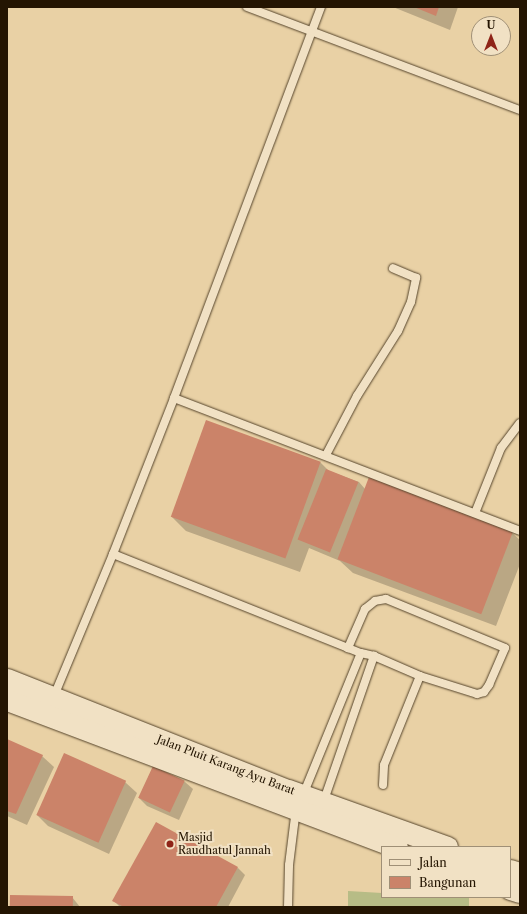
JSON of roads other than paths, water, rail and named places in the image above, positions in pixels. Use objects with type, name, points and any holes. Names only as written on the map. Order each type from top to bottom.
[{"type":"street","name":"Jalan Pluit Karang Ayu Barat","points":[[7,679],[49,706],[299,802],[321,810],[444,846]]},
{"type":"street","name":"Jalan Pluit Karang Ayu Barat","points":[[7,700],[49,706]]},
{"type":"street","name":"Jalan Pluit Karang Ayu Barat","points":[[321,810],[395,846]]},
{"type":"lane","points":[[247,7],[520,110]]},
{"type":"lane","points":[[49,706],[113,554],[174,398],[320,7]]},
{"type":"lane","points":[[326,455],[357,396],[398,331],[411,302],[416,278],[393,268]]},
{"type":"lane","points":[[174,398],[326,455],[520,531]]},
{"type":"lane","points":[[475,513],[501,448],[520,423]]},
{"type":"lane","points":[[113,554],[348,648],[374,656],[420,676],[481,693],[487,689],[496,673],[505,648],[386,599],[375,601],[365,609],[348,648]]},
{"type":"lane","points":[[288,907],[289,865],[299,802],[361,653]]},
{"type":"lane","points":[[321,810],[374,656]]},
{"type":"lane","points":[[383,785],[384,765],[420,676]]},
{"type":"place","name":"Masjid Raudhatul Jannah","points":[[170,844]]}]
